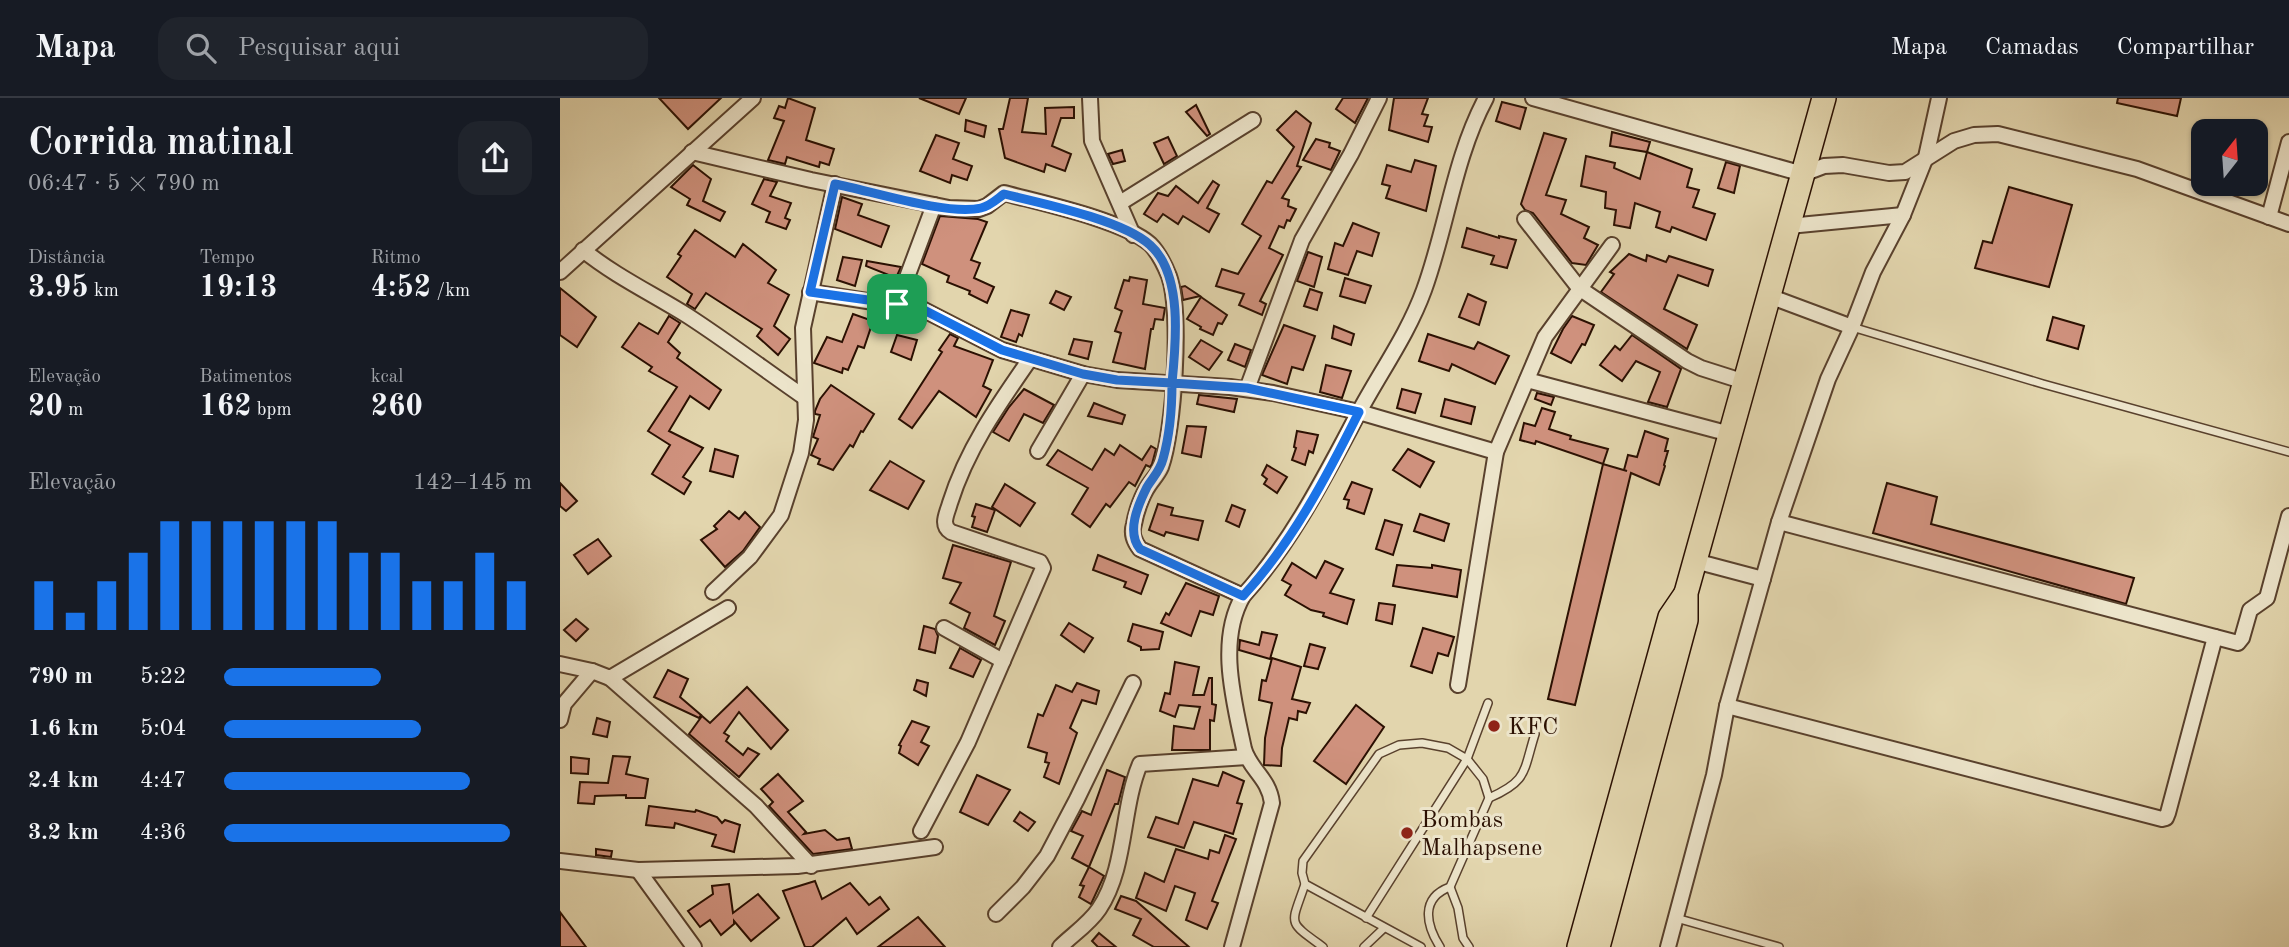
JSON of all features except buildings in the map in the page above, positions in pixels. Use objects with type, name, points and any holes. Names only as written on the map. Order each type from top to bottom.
[{"type":"highway","points":[[1598,947],[1686,620],[1686,593],[1824,98]]},
{"type":"highway","points":[[1579,947],[1670,617],[1686,593]]},
{"type":"street","points":[[560,272],[753,98]]},
{"type":"street","points":[[1090,98],[1092,141],[1133,235]]},
{"type":"street","points":[[1247,388],[1302,240],[1379,98]]},
{"type":"street","points":[[1232,947],[1272,803],[1270,790],[1247,757],[1231,686],[1231,627],[1243,596],[1296,525],[1413,318],[1434,260],[1467,140],[1486,98]]},
{"type":"street","points":[[1533,98],[1803,174],[1824,166],[1843,165],[1889,173],[1905,172],[1954,141],[1974,135],[1997,134],[2137,169],[2289,224]]},
{"type":"street","points":[[1668,947],[1714,775],[1727,706],[1779,522],[1828,379],[1873,272],[1903,215],[1926,157],[1939,98]]},
{"type":"street","points":[[1120,203],[1253,121]]},
{"type":"street","points":[[2269,217],[2289,142]]},
{"type":"street","points":[[692,152],[948,208],[979,209],[1004,194],[1099,219],[1150,244],[1170,278],[1176,328],[1170,425],[1164,456],[1160,470],[1147,487],[1132,535],[1140,549],[1243,596]]},
{"type":"street","points":[[713,592],[750,557],[781,515],[801,453],[806,420],[803,328],[835,184]]},
{"type":"street","points":[[897,304],[934,205]]},
{"type":"street","points":[[1789,226],[1903,215]]},
{"type":"street","points":[[1525,219],[1579,288],[1701,368],[1745,382]]},
{"type":"street","points":[[1458,685],[1496,452],[1545,337],[1612,245]]},
{"type":"street","points":[[583,250],[605,267],[725,341],[804,397]]},
{"type":"street","points":[[810,292],[924,310],[1002,350],[1083,374],[1117,380],[1247,388],[1359,412],[1496,452]]},
{"type":"street","points":[[1769,296],[1852,327]]},
{"type":"street","points":[[921,831],[968,742],[1042,572],[1042,565],[951,532],[944,522],[956,482],[974,444],[1030,359]]},
{"type":"street","points":[[1038,451],[1083,374]]},
{"type":"street","points":[[1527,380],[1730,435]]},
{"type":"street","points":[[1779,522],[2238,643],[2250,610],[2267,598],[2289,516]]},
{"type":"street","points":[[1695,561],[1763,579]]},
{"type":"street","points":[[610,678],[728,608]]},
{"type":"street","points":[[944,628],[1003,661]]},
{"type":"street","points":[[1727,706],[2162,819],[2166,818],[2168,813],[2215,637]]},
{"type":"street","points":[[560,664],[610,678],[756,806],[811,866]]},
{"type":"street","points":[[560,720],[564,704],[592,671]]},
{"type":"street","points":[[996,914],[1023,887],[1047,856],[1133,682]]},
{"type":"street","points":[[560,688],[564,704]]},
{"type":"street","points":[[1060,947],[1091,919],[1104,900],[1115,874],[1140,764],[1247,757]]},
{"type":"street","points":[[560,861],[638,870],[811,866],[935,847]]},
{"type":"street","points":[[638,870],[694,947]]},
{"type":"lane","points":[[1852,327],[2043,384],[2289,452]]},
{"type":"lane","points":[[1366,918],[1467,759],[1488,703]]},
{"type":"lane","points":[[1489,798],[1508,790],[1520,780],[1535,733]]},
{"type":"lane","points":[[1323,947],[1296,927],[1293,919],[1305,884],[1301,873],[1303,860],[1379,754],[1399,745],[1422,743],[1448,748],[1467,759],[1483,779],[1489,798],[1450,887],[1458,908],[1463,938],[1469,947]]},
{"type":"lane","points":[[1305,884],[1421,947]]},
{"type":"lane","points":[[1440,947],[1427,915],[1438,891],[1450,887]]},
{"type":"lane","points":[[1676,918],[1779,947]]},
{"type":"lane","points":[[1364,947],[1384,928]]},
{"type":"place","name":"KFC","points":[[1494,726]]},
{"type":"place","name":"Bombas Malhapsene","points":[[1407,833]]},
{"type":"route","points":[[897,304],[810,292],[835,184],[948,208],[979,209],[1004,194],[1099,219],[1150,244],[1170,278],[1176,328],[1172,383],[1247,388],[1359,412],[1296,525],[1243,596],[1140,549],[1132,535],[1147,487],[1160,470],[1164,456],[1172,405],[1172,383],[1117,380],[1083,374],[1002,350],[924,310],[897,304]]}]
